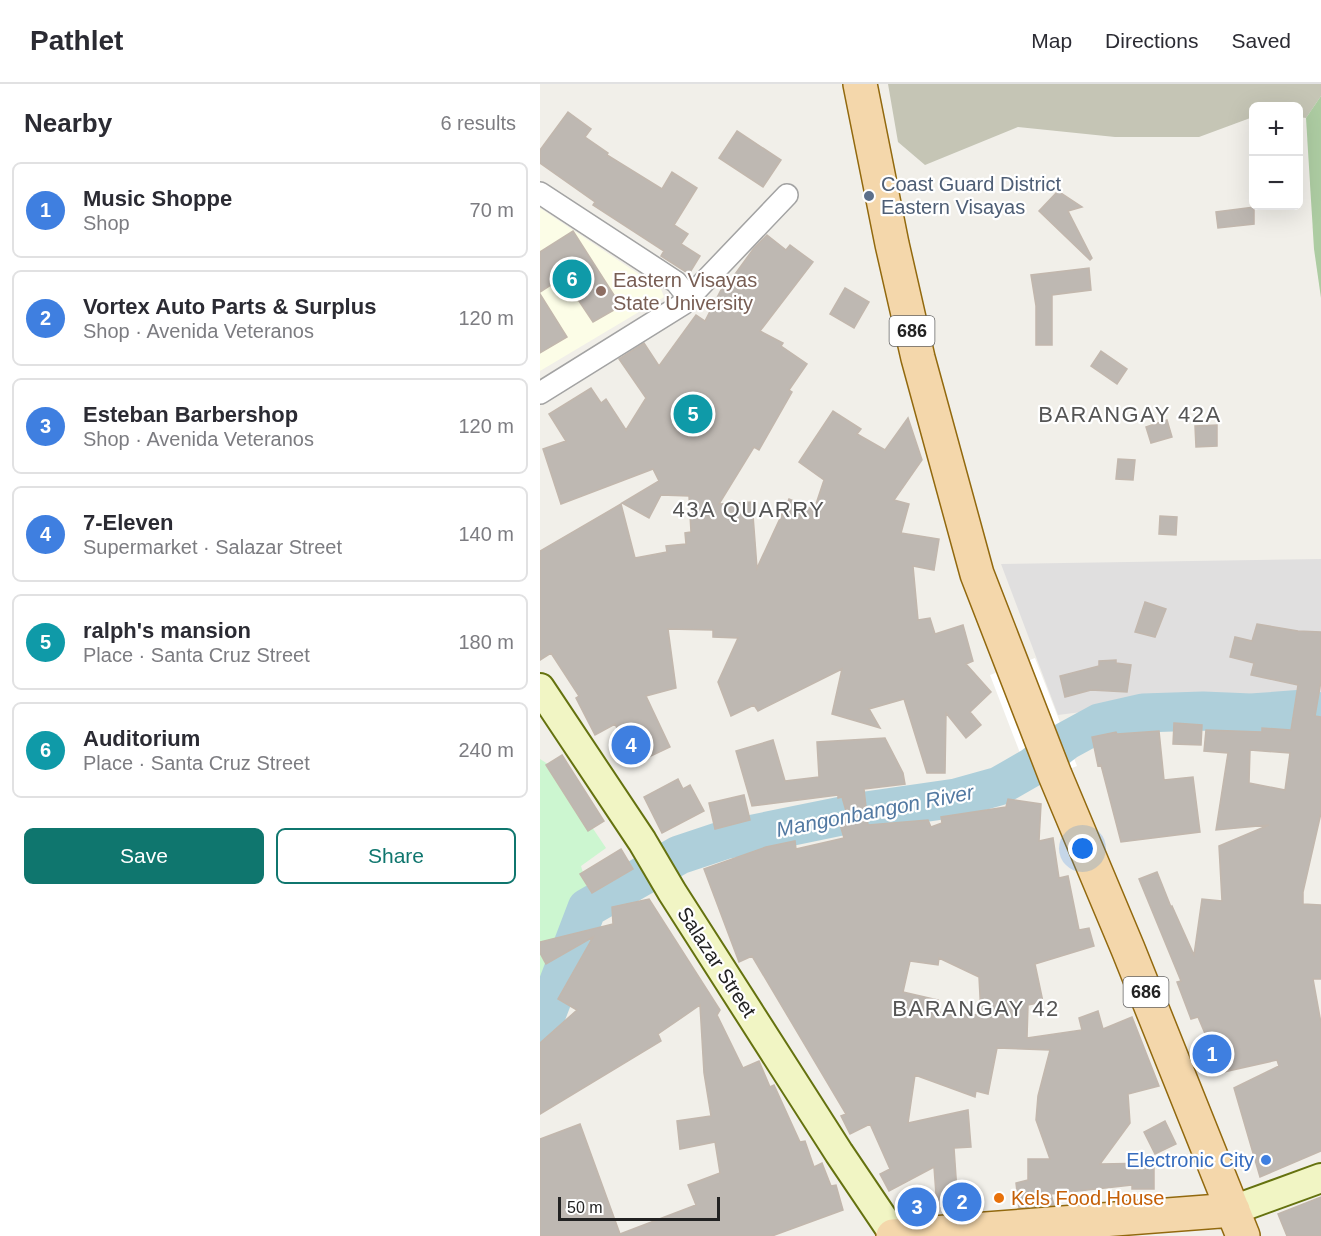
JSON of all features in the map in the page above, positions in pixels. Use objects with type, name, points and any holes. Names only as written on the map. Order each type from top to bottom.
[{"type":"main road","name":"686","points":[[860,84],[918,358],[978,574],[1055,775],[1133,960],[1237,1228]]},
{"type":"main road","points":[[894,1236],[1200,1213],[1237,1228]]},
{"type":"street","points":[[540,193],[676,282],[685,293],[683,304]]},
{"type":"street","points":[[540,393],[683,304],[787,195]]},
{"type":"street","name":"Salazar Street","points":[[540,688],[642,842],[894,1236]]},
{"type":"street","points":[[1237,1228],[1321,1178]]},
{"type":"shaded area","points":[[888,84],[1321,84],[1321,96],[1306,118],[1303,118],[1303,102],[1249,102],[1249,118],[1199,137],[1115,137],[1018,127],[925,165],[898,142]]},
{"type":"shaded area","name":"Eastern Visayas State University","points":[[540,208],[661,289],[664,297],[540,371]]},
{"type":"shaded area","points":[[1321,559],[1321,706],[1226,694],[1058,715],[1001,564]]},
{"type":"green space","points":[[1321,96],[1321,298],[1314,249],[1306,118]]},
{"type":"green space","points":[[540,759],[551,766],[606,848],[581,866],[589,893],[549,987],[540,996]]},
{"type":"pier","points":[[1035,658],[1077,766],[1032,784],[990,675]]},
{"type":"building","points":[[568,112],[591,129],[585,137],[608,153],[607,155],[662,189],[672,172],[697,188],[674,225],[688,234],[681,244],[700,256],[689,274],[661,256],[664,251],[593,205],[595,202],[540,163],[540,150]]},
{"type":"building","points":[[737,131],[781,160],[763,187],[719,158]]},
{"type":"building","points":[[1058,191],[1082,207],[1068,211],[1092,258],[1090,260],[1039,211]]},
{"type":"building","points":[[1249,208],[1249,210],[1254,210],[1254,224],[1218,228],[1216,212]]},
{"type":"building","points":[[573,231],[621,306],[593,322],[563,277],[540,292],[540,252]]},
{"type":"building","points":[[767,235],[786,250],[790,245],[813,262],[760,331],[783,343],[781,346],[807,364],[789,390],[792,392],[759,450],[754,447],[719,504],[752,502],[757,568],[789,499],[814,510],[824,480],[799,462],[833,411],[861,429],[857,434],[885,450],[908,418],[922,460],[894,500],[909,504],[901,533],[939,539],[934,570],[913,566],[918,620],[930,618],[935,634],[963,625],[973,661],[966,664],[991,692],[970,712],[981,725],[966,738],[946,713],[945,773],[927,773],[904,699],[869,709],[880,728],[832,714],[842,669],[758,711],[754,705],[731,716],[718,682],[738,638],[713,637],[713,630],[668,629],[676,688],[646,696],[670,747],[634,764],[615,724],[595,735],[576,698],[579,696],[551,653],[540,660],[540,551],[621,504],[635,558],[667,552],[666,546],[686,544],[685,533],[691,532],[689,496],[661,495],[649,518],[622,503],[659,481],[653,469],[561,504],[543,449],[566,441],[549,414],[591,388],[601,403],[606,399],[626,430],[646,398],[619,359],[644,343],[659,366],[696,315],[705,321],[723,286],[725,288],[754,248]]},
{"type":"building","points":[[1089,268],[1091,290],[1052,295],[1052,345],[1036,345],[1036,306],[1031,275]]},
{"type":"building","points":[[845,288],[869,302],[854,328],[830,314]]},
{"type":"building","points":[[540,294],[567,337],[540,353]]},
{"type":"building","points":[[1101,351],[1127,369],[1117,384],[1091,366]]},
{"type":"building","points":[[1167,420],[1172,437],[1151,443],[1146,427]]},
{"type":"building","points":[[1217,425],[1217,446],[1196,447],[1195,426]]},
{"type":"building","points":[[1118,459],[1135,460],[1133,480],[1116,479]]},
{"type":"building","points":[[1160,516],[1177,517],[1176,535],[1159,534]]},
{"type":"building","points":[[1145,602],[1166,609],[1155,637],[1135,632]]},
{"type":"building","points":[[1257,624],[1298,631],[1321,632],[1321,681],[1315,716],[1321,717],[1321,813],[1303,892],[1303,904],[1321,905],[1321,979],[1313,979],[1321,1023],[1321,1151],[1260,1177],[1234,1088],[1279,1066],[1277,1060],[1210,1075],[1203,1053],[1212,1050],[1198,1017],[1191,1019],[1177,982],[1181,981],[1139,879],[1157,872],[1194,955],[1202,899],[1222,901],[1219,846],[1269,825],[1216,830],[1228,753],[1204,751],[1206,730],[1262,732],[1262,728],[1291,730],[1298,685],[1251,675],[1254,663],[1230,657],[1235,637],[1252,641]],"holes":[[[1250,750],[1290,753],[1285,790],[1249,783]]]},
{"type":"building","points":[[1116,660],[1116,663],[1131,665],[1127,692],[1091,690],[1065,697],[1060,676],[1099,666],[1099,661]]},
{"type":"building","points":[[1174,723],[1202,725],[1201,745],[1173,744]]},
{"type":"building","points":[[1159,731],[1164,780],[1193,777],[1200,832],[1121,842],[1101,765],[1098,766],[1092,737],[1116,732],[1117,734]]},
{"type":"building","points":[[885,738],[903,773],[905,784],[864,789],[868,825],[928,820],[931,827],[942,823],[941,817],[1006,807],[1008,799],[1041,804],[1039,841],[1053,838],[1059,878],[1068,876],[1079,930],[1089,928],[1094,946],[1035,964],[1043,1002],[1028,1005],[1027,1038],[1082,1030],[1079,1018],[1098,1011],[1103,1029],[1132,1017],[1159,1086],[1128,1094],[1130,1123],[1100,1164],[1154,1163],[1154,1189],[1132,1189],[1132,1185],[1051,1194],[1054,1205],[1019,1208],[1016,1183],[1028,1180],[1028,1159],[1050,1159],[1036,1120],[1038,1096],[1050,1050],[997,1048],[988,1094],[976,1091],[975,1097],[915,1075],[908,1123],[968,1110],[971,1147],[954,1148],[958,1206],[937,1208],[934,1167],[889,1191],[880,1174],[890,1169],[870,1124],[850,1134],[841,1116],[846,1114],[752,956],[739,962],[704,869],[766,847],[795,841],[796,849],[844,838],[839,821],[848,818],[842,797],[838,798],[838,795],[752,806],[736,751],[773,740],[785,781],[819,777],[817,742]],"holes":[[[939,958],[979,977],[981,1015],[935,1012],[938,1000],[903,992],[910,961],[938,965]]]},
{"type":"building","points":[[562,755],[604,821],[588,831],[546,765]]},
{"type":"building","points":[[678,779],[683,789],[690,785],[704,811],[662,833],[644,797]]},
{"type":"building","points":[[744,795],[750,820],[715,829],[709,803]]},
{"type":"building","points":[[621,849],[633,869],[592,893],[580,874]]},
{"type":"building","points":[[649,899],[720,1010],[717,1015],[743,1068],[759,1061],[770,1087],[774,1085],[800,1142],[805,1141],[814,1167],[822,1163],[831,1186],[836,1185],[843,1210],[772,1236],[540,1236],[540,1139],[580,1124],[620,1234],[696,1205],[688,1185],[720,1173],[715,1142],[680,1149],[677,1121],[711,1116],[704,1073],[700,1005],[658,1034],[661,1041],[540,1114],[540,1043],[577,1010],[558,999],[593,937],[546,964],[540,953],[540,942],[613,924],[612,907]]},
{"type":"building","points":[[1165,1121],[1176,1144],[1155,1154],[1144,1132]]},
{"type":"building","points":[[1321,1197],[1321,1236],[1287,1236],[1278,1214]]},
{"type":"waterway","name":"Mangonbangon River","points":[[540,1023],[545,1018],[587,908],[679,855],[724,840],[866,811],[956,798],[999,786],[1032,767],[1066,741],[1099,723],[1143,713],[1203,711],[1251,713],[1305,709],[1321,712]]},
{"type":"place","name":"Coast Guard District Eastern Visayas","points":[[869,196]]},
{"type":"place","name":"Auditorium","points":[[572,279]]},
{"type":"place","name":"Eastern Visayas State University","points":[[601,291]]},
{"type":"place","name":"ralph's mansion","points":[[693,414]]},
{"type":"place","name":"7-Eleven","points":[[631,745]]},
{"type":"place","name":"Music Shoppe","points":[[1212,1054]]},
{"type":"place","name":"Electronic City","points":[[1266,1160]]},
{"type":"place","name":"Kels Food House","points":[[999,1198]]},
{"type":"place","name":"Vortex Auto Parts & Surplus","points":[[962,1202]]},
{"type":"place","name":"Esteban Barbershop","points":[[917,1207]]},
{"type":"district","name":"BARANGAY 42A","points":[[1130,414]]},
{"type":"district","name":"43A QUARRY","points":[[749,509]]},
{"type":"district","name":"BARANGAY 42","points":[[976,1008]]}]
